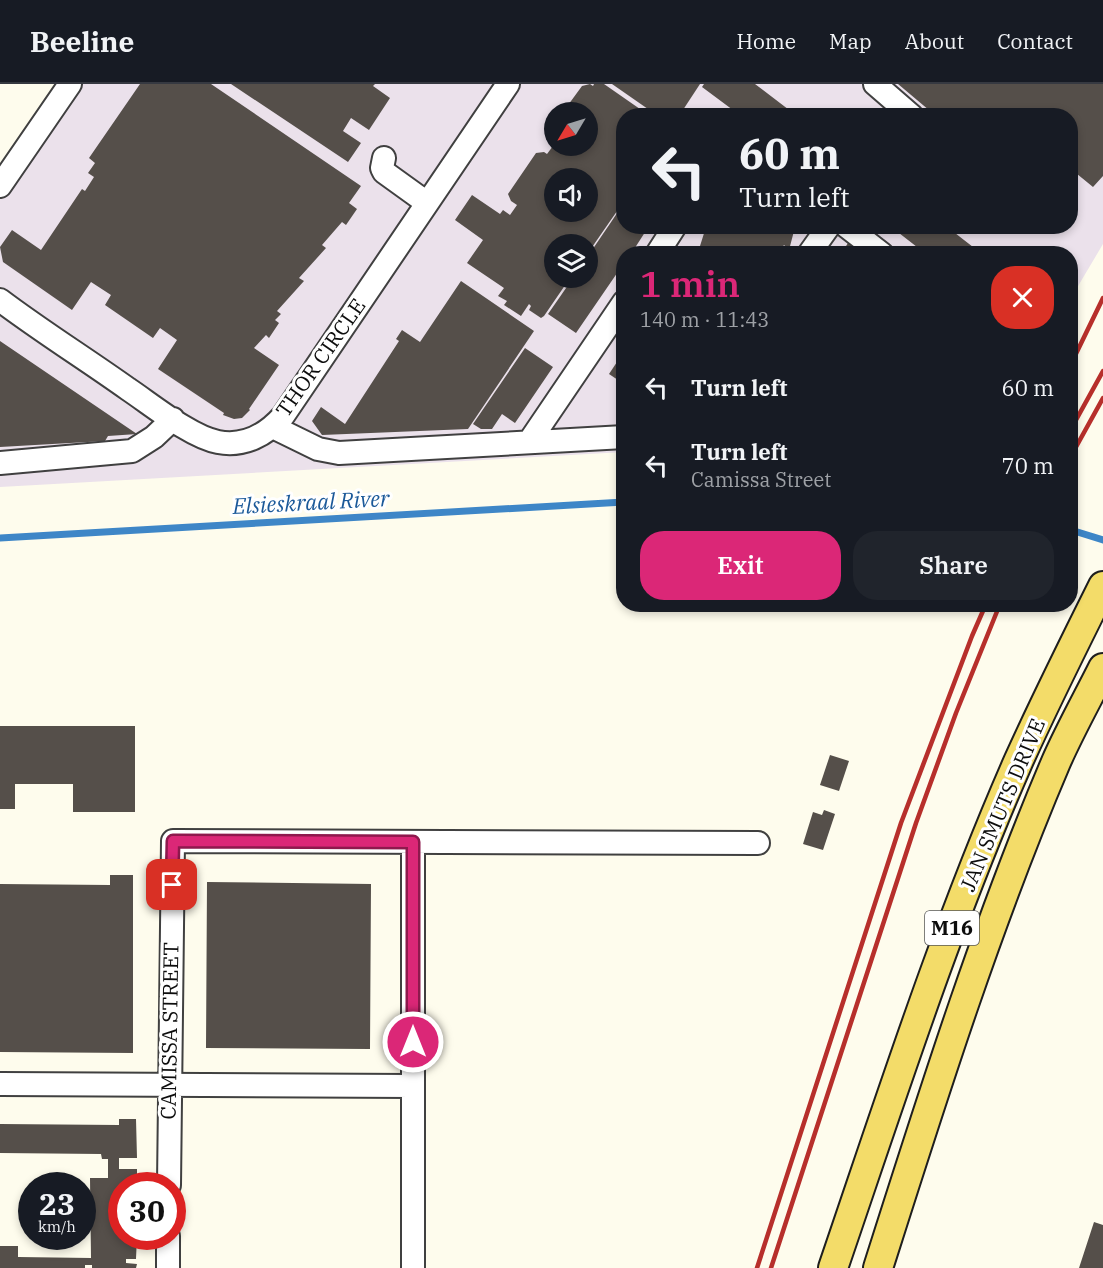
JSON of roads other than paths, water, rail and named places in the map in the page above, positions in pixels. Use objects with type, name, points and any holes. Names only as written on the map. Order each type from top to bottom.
[{"type":"main road","name":"JAN SMUTS DRIVE","points":[[833,1268],[932,981],[974,871],[1018,762],[1100,593]]},
{"type":"main road","name":"JAN SMUTS DRIVE","points":[[878,1268],[925,1120],[1012,873],[1057,761],[1103,669]]},
{"type":"street","points":[[0,186],[70,84]]},
{"type":"street","name":"THOR CIRCLE","points":[[0,300],[207,440],[235,443],[249,440],[273,427],[283,416],[508,84]]},
{"type":"street","points":[[875,84],[903,108]]},
{"type":"street","points":[[384,158],[382,168],[384,172],[427,203]]},
{"type":"street","points":[[856,234],[872,246]]},
{"type":"street","points":[[529,442],[616,314]]},
{"type":"street","points":[[0,463],[132,451],[154,437],[173,419]]},
{"type":"street","points":[[273,427],[318,449],[332,453],[616,437]]},
{"type":"street","name":"CAMISSA STREET","points":[[169,1172],[173,841],[413,842]]},
{"type":"street","points":[[413,1268],[413,842],[758,843]]},
{"type":"street","points":[[0,1084],[413,1086]]},
{"type":"street","points":[[168,1250],[168,1268]]},
{"type":"waterway","name":"Elsieskraal River","points":[[0,538],[616,502]]},
{"type":"waterway","name":"Elsieskraal River","points":[[1078,532],[1103,540]]},
{"type":"railway","points":[[1078,350],[1103,298]]},
{"type":"railway","points":[[1078,416],[1103,371]]},
{"type":"railway","points":[[1078,443],[1103,398]]},
{"type":"railway","points":[[757,1268],[901,823],[982,612]]},
{"type":"railway","points":[[771,1268],[916,823],[956,713],[997,612]]}]
